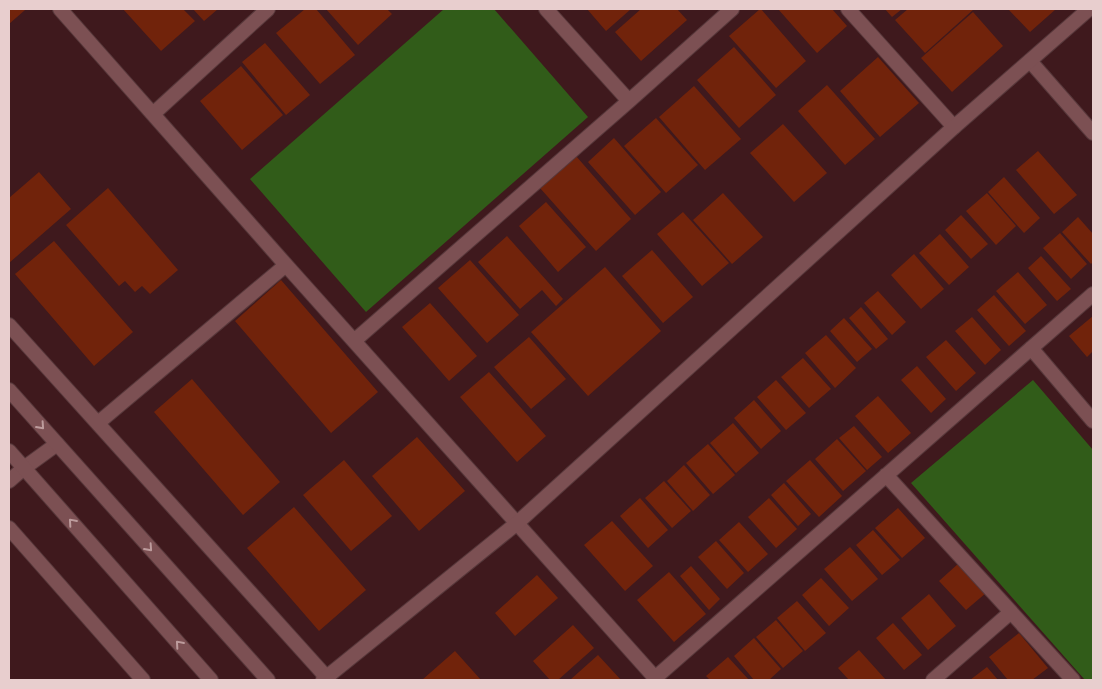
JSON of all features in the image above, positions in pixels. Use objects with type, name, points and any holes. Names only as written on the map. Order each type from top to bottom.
[{"type":"street","points":[[60,9],[354,342],[656,679],[1093,294]]},
{"type":"street","points":[[153,114],[268,9]]},
{"type":"street","points":[[546,9],[629,101]]},
{"type":"street","points":[[354,342],[732,9]]},
{"type":"street","points":[[848,9],[954,127]]},
{"type":"street","points":[[9,325],[326,679],[516,524],[954,127],[1089,9]]},
{"type":"street","points":[[1030,61],[1093,133]]},
{"type":"street","points":[[98,423],[286,265]]},
{"type":"street","points":[[1031,348],[1093,421]]},
{"type":"street","points":[[9,390],[268,680]]},
{"type":"street","points":[[9,481],[57,444]]},
{"type":"street","points":[[9,451],[211,680]]},
{"type":"street","points":[[886,475],[1073,680]]},
{"type":"street","points":[[9,528],[143,680]]},
{"type":"street","points":[[933,680],[1011,612]]},
{"type":"green space","points":[[444,9],[494,9],[588,117],[366,312],[250,179]]},
{"type":"green space","points":[[1033,380],[1093,450],[1093,680],[1085,680],[911,483]]},
{"type":"building","points":[[9,9],[24,9],[25,10],[9,24]]},
{"type":"building","points":[[123,9],[183,9],[195,21],[161,51]]},
{"type":"building","points":[[193,9],[218,9],[204,21]]},
{"type":"building","points":[[305,9],[316,9],[355,55],[320,84],[276,33]]},
{"type":"building","points":[[326,9],[387,9],[392,14],[358,45]]},
{"type":"building","points":[[587,9],[631,9],[606,31]]},
{"type":"building","points":[[641,9],[677,9],[687,20],[641,61],[615,32]]},
{"type":"building","points":[[760,9],[806,61],[776,88],[729,36]]},
{"type":"building","points":[[778,9],[832,9],[847,26],[817,53]]},
{"type":"building","points":[[885,9],[902,9],[892,17]]},
{"type":"building","points":[[908,9],[974,9],[925,53],[895,20]]},
{"type":"building","points":[[1008,9],[1056,9],[1030,32]]},
{"type":"building","points":[[973,12],[1003,46],[952,92],[921,58]]},
{"type":"building","points":[[265,43],[310,95],[286,115],[242,62]]},
{"type":"building","points":[[734,47],[776,95],[739,128],[697,80]]},
{"type":"building","points":[[878,57],[919,103],[880,137],[840,91]]},
{"type":"building","points":[[241,66],[283,115],[242,150],[200,101]]},
{"type":"building","points":[[827,85],[875,139],[845,165],[798,111]]},
{"type":"building","points":[[694,86],[741,139],[705,170],[659,117]]},
{"type":"building","points":[[656,118],[698,165],[666,193],[624,146]]},
{"type":"building","points":[[783,124],[827,173],[794,202],[750,153]]},
{"type":"building","points":[[614,138],[661,192],[635,215],[588,162]]},
{"type":"building","points":[[1038,151],[1077,195],[1054,214],[1016,170]]},
{"type":"building","points":[[576,156],[631,219],[596,251],[540,188]]},
{"type":"building","points":[[39,172],[71,209],[9,263],[9,198]]},
{"type":"building","points":[[1004,177],[1040,218],[1024,233],[988,192]]},
{"type":"building","points":[[108,188],[178,270],[150,294],[142,286],[135,292],[125,281],[119,286],[66,225]]},
{"type":"building","points":[[723,193],[763,237],[732,264],[693,220]]},
{"type":"building","points":[[987,193],[1016,226],[996,245],[966,211]]},
{"type":"building","points":[[546,202],[586,247],[558,272],[519,226]]},
{"type":"building","points":[[683,212],[729,263],[702,286],[657,234]]},
{"type":"building","points":[[961,215],[988,244],[971,259],[945,230]]},
{"type":"building","points":[[1078,217],[1093,234],[1093,262],[1091,264],[1062,232]]},
{"type":"building","points":[[1060,233],[1087,264],[1071,279],[1043,248]]},
{"type":"building","points":[[940,234],[969,267],[949,285],[919,253]]},
{"type":"building","points":[[507,236],[563,299],[556,306],[542,290],[520,309],[478,262]]},
{"type":"building","points":[[54,241],[133,332],[94,366],[15,274]]},
{"type":"building","points":[[652,250],[693,297],[663,323],[622,276]]},
{"type":"building","points":[[914,254],[944,289],[921,309],[891,275]]},
{"type":"building","points":[[1041,256],[1071,289],[1057,301],[1028,268]]},
{"type":"building","points":[[470,260],[519,315],[487,343],[438,288]]},
{"type":"building","points":[[605,267],[661,331],[588,396],[531,332]]},
{"type":"building","points":[[1018,272],[1047,305],[1025,324],[996,291]]},
{"type":"building","points":[[281,280],[378,392],[331,433],[235,321]]},
{"type":"building","points":[[878,291],[906,322],[892,335],[864,303]]},
{"type":"building","points":[[994,295],[1026,331],[1009,346],[977,310]]},
{"type":"building","points":[[430,303],[477,356],[449,381],[402,327]]},
{"type":"building","points":[[861,307],[888,339],[876,349],[849,318]]},
{"type":"building","points":[[1093,316],[1093,351],[1087,357],[1069,336]]},
{"type":"building","points":[[972,317],[1001,350],[985,365],[955,331]]},
{"type":"building","points":[[844,318],[872,349],[857,362],[830,331]]},
{"type":"building","points":[[826,335],[856,368],[835,388],[805,353]]},
{"type":"building","points":[[529,337],[566,379],[531,409],[494,367]]},
{"type":"building","points":[[946,340],[976,373],[956,391],[926,357]]},
{"type":"building","points":[[803,358],[831,389],[809,408],[781,377]]},
{"type":"building","points":[[917,366],[946,399],[931,413],[901,380]]},
{"type":"building","points":[[489,372],[546,436],[517,462],[460,397]]},
{"type":"building","points":[[192,379],[280,482],[243,515],[154,412]]},
{"type":"building","points":[[776,380],[806,413],[786,430],[757,397]]},
{"type":"building","points":[[878,396],[911,433],[888,453],[855,416]]},
{"type":"building","points":[[754,400],[781,431],[761,449],[734,418]]},
{"type":"building","points":[[733,423],[759,453],[736,473],[710,443]]},
{"type":"building","points":[[854,426],[882,457],[867,470],[839,438]]},
{"type":"building","points":[[417,437],[465,491],[419,531],[372,476]]},
{"type":"building","points":[[837,439],[866,471],[843,491],[815,459]]},
{"type":"building","points":[[708,444],[735,475],[713,494],[686,463]]},
{"type":"building","points":[[344,460],[392,516],[351,551],[303,495]]},
{"type":"building","points":[[810,460],[842,496],[819,517],[786,481]]},
{"type":"building","points":[[684,465],[710,495],[693,511],[667,481]]},
{"type":"building","points":[[664,481],[691,511],[672,528],[645,498]]},
{"type":"building","points":[[784,483],[811,514],[798,526],[771,495]]},
{"type":"building","points":[[640,498],[668,530],[648,548],[620,516]]},
{"type":"building","points":[[769,498],[797,529],[776,548],[748,517]]},
{"type":"building","points":[[294,507],[366,590],[319,631],[247,548]]},
{"type":"building","points":[[898,508],[925,538],[902,558],[875,528]]},
{"type":"building","points":[[612,521],[653,566],[625,591],[584,545]]},
{"type":"building","points":[[739,522],[768,554],[748,572],[719,540]]},
{"type":"building","points":[[873,530],[900,560],[882,575],[856,545]]},
{"type":"building","points":[[716,541],[744,573],[727,589],[698,557]]},
{"type":"building","points":[[850,547],[878,579],[852,601],[824,569]]},
{"type":"building","points":[[959,563],[986,593],[966,610],[939,581]]},
{"type":"building","points":[[691,566],[720,599],[709,610],[680,576]]},
{"type":"building","points":[[669,572],[706,614],[674,642],[637,600]]},
{"type":"building","points":[[537,575],[558,598],[515,636],[495,613]]},
{"type":"building","points":[[821,578],[849,608],[829,626],[802,595]]},
{"type":"building","points":[[929,594],[956,626],[928,650],[901,618]]},
{"type":"building","points":[[797,601],[826,633],[805,651],[777,618]]},
{"type":"building","points":[[776,620],[803,651],[783,668],[756,637]]},
{"type":"building","points":[[893,623],[922,655],[904,670],[876,638]]},
{"type":"building","points":[[573,625],[594,648],[558,680],[550,680],[533,661]]},
{"type":"building","points":[[1019,633],[1048,668],[1032,680],[1008,680],[989,657]]},
{"type":"building","points":[[754,638],[781,669],[769,680],[754,680],[734,656]]},
{"type":"building","points":[[859,650],[886,680],[849,680],[838,668]]},
{"type":"building","points":[[455,651],[481,680],[422,680]]},
{"type":"building","points":[[598,655],[621,680],[570,680]]},
{"type":"building","points":[[728,657],[749,680],[710,680],[706,676]]},
{"type":"building","points":[[987,667],[998,680],[970,680]]}]
